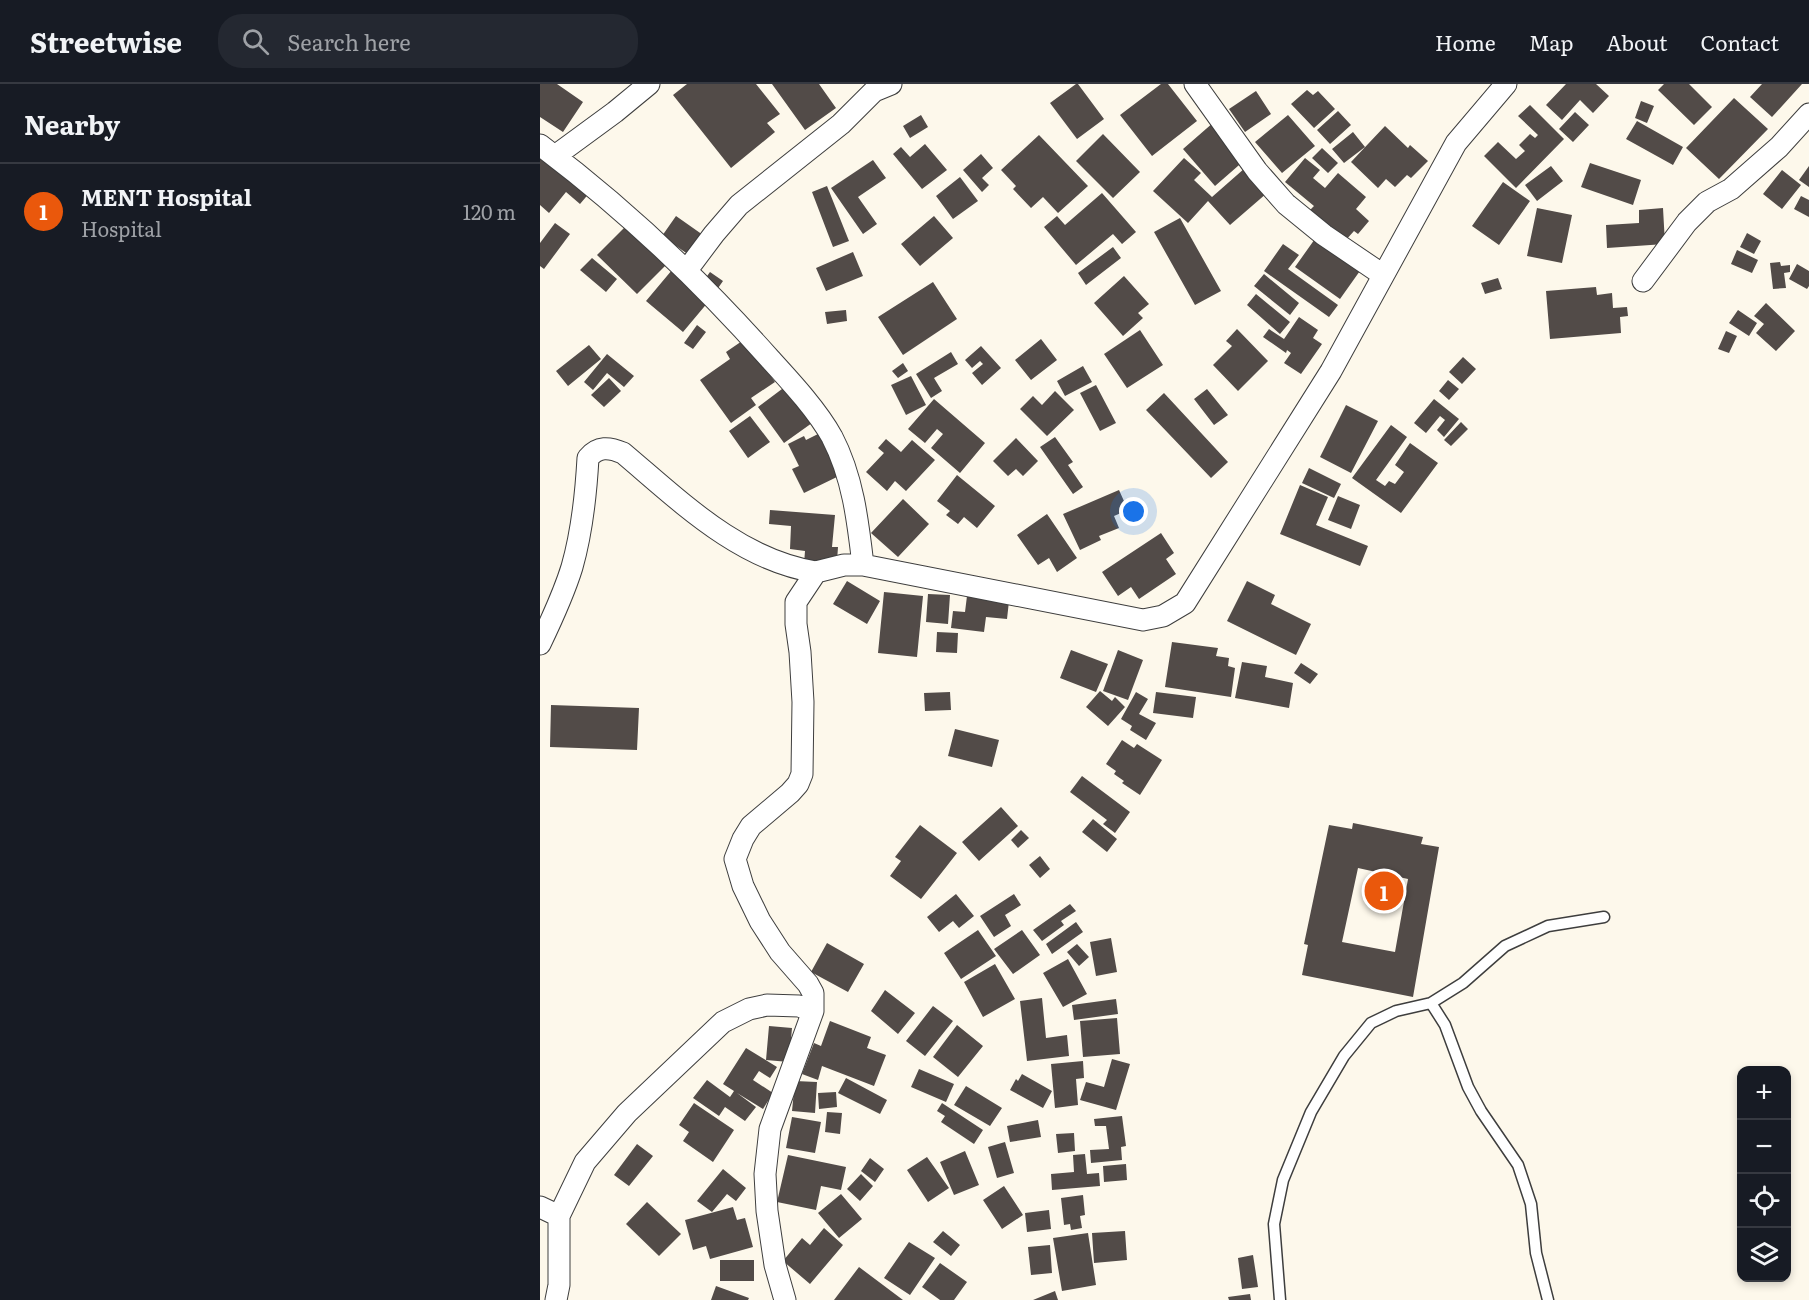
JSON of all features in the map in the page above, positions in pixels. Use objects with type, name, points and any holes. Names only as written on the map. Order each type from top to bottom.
[{"type":"street","points":[[649,84],[615,112],[548,150],[600,191],[687,270],[787,378],[832,437],[856,504],[862,565]]},
{"type":"street","points":[[687,270],[739,205],[841,124],[874,91],[891,84]]},
{"type":"street","points":[[1195,84],[1257,171],[1286,204],[1324,235],[1383,275]]},
{"type":"street","points":[[540,644],[554,616],[572,568],[580,535],[588,458],[593,452],[611,448],[622,453],[700,517],[736,542],[795,568],[816,572],[844,565],[862,565],[1143,620],[1163,616],[1185,603],[1331,371],[1456,143],[1506,84]]},
{"type":"street","points":[[1643,281],[1687,222],[1707,202],[1731,189],[1779,147],[1809,114]]},
{"type":"street","points":[[785,1300],[775,1265],[767,1211],[765,1174],[770,1129],[813,1011],[813,993],[780,952],[760,921],[743,886],[735,859],[751,826],[790,793],[798,784],[802,774],[803,702],[796,602],[816,572]]},
{"type":"street","points":[[556,1300],[559,1285],[559,1216],[585,1162],[627,1113],[723,1022],[749,1009],[767,1005],[799,1006],[813,1011]]},
{"type":"street","points":[[540,1207],[559,1216]]},
{"type":"lane","points":[[1280,1300],[1274,1224],[1283,1180],[1311,1112],[1344,1056],[1371,1023],[1396,1011],[1431,1003],[1463,982],[1505,946],[1548,926],[1604,917]]},
{"type":"lane","points":[[1431,1003],[1449,1035],[1468,1087],[1481,1111],[1518,1165],[1531,1204],[1536,1253],[1548,1300]]},
{"type":"building","points":[[540,84],[557,84],[583,102],[563,132],[540,117]]},
{"type":"building","points":[[687,84],[756,84],[780,114],[767,123],[775,132],[731,168],[673,95]]},
{"type":"building","points":[[772,84],[819,84],[836,108],[805,130]]},
{"type":"building","points":[[1076,84],[1104,119],[1077,139],[1050,103]]},
{"type":"building","points":[[1161,84],[1168,84],[1197,121],[1152,156],[1120,115]]},
{"type":"building","points":[[1566,84],[1596,84],[1609,96],[1593,113],[1580,100],[1562,120],[1546,105]]},
{"type":"building","points":[[1664,84],[1689,84],[1712,107],[1694,125],[1658,90]]},
{"type":"building","points":[[1762,84],[1802,84],[1772,117],[1750,97]]},
{"type":"building","points":[[1307,90],[1313,95],[1318,91],[1335,109],[1314,128],[1291,104]]},
{"type":"building","points":[[1256,91],[1271,114],[1245,132],[1229,109]]},
{"type":"building","points":[[1734,98],[1768,129],[1719,179],[1686,148]]},
{"type":"building","points":[[1641,101],[1654,106],[1647,123],[1635,118]]},
{"type":"building","points":[[1530,105],[1564,139],[1516,188],[1484,156],[1498,142],[1516,159],[1525,151],[1519,145],[1530,134],[1535,138],[1538,135],[1518,116]]},
{"type":"building","points":[[1338,111],[1351,125],[1330,144],[1317,130]]},
{"type":"building","points":[[1575,112],[1589,125],[1573,142],[1559,129]]},
{"type":"building","points":[[921,115],[928,127],[910,138],[903,126]]},
{"type":"building","points":[[1288,115],[1315,146],[1282,173],[1255,142]]},
{"type":"building","points":[[1637,121],[1683,147],[1673,165],[1626,139]]},
{"type":"building","points":[[1214,122],[1246,159],[1215,186],[1183,149]]},
{"type":"building","points":[[1385,126],[1408,148],[1410,145],[1428,161],[1411,178],[1407,175],[1395,187],[1386,179],[1378,188],[1351,162]]},
{"type":"building","points":[[1353,132],[1365,147],[1344,163],[1332,149]]},
{"type":"building","points":[[1103,134],[1140,172],[1113,198],[1076,161]]},
{"type":"building","points":[[1039,135],[1088,186],[1058,213],[1043,197],[1031,208],[1013,189],[1016,186],[1001,170]]},
{"type":"building","points":[[925,144],[947,170],[922,189],[893,154],[901,147],[910,157]]},
{"type":"building","points":[[1322,148],[1338,163],[1328,173],[1312,158]]},
{"type":"building","points":[[981,154],[993,168],[982,178],[989,185],[982,192],[963,170]]},
{"type":"building","points":[[540,157],[591,191],[580,204],[566,192],[549,213],[540,205]]},
{"type":"building","points":[[1184,158],[1201,173],[1194,180],[1212,197],[1245,168],[1267,193],[1230,225],[1208,201],[1188,223],[1153,191]]},
{"type":"building","points":[[1305,158],[1320,170],[1313,178],[1325,188],[1338,173],[1366,197],[1356,209],[1369,221],[1358,234],[1354,231],[1345,241],[1309,211],[1314,206],[1285,182]]},
{"type":"building","points":[[873,160],[886,178],[858,197],[877,224],[863,234],[831,188]]},
{"type":"building","points":[[1590,163],[1641,180],[1633,205],[1581,187]]},
{"type":"building","points":[[1551,166],[1563,181],[1537,201],[1525,185]]},
{"type":"building","points":[[1809,166],[1809,187],[1799,180]]},
{"type":"building","points":[[1782,170],[1801,185],[1782,209],[1763,194]]},
{"type":"building","points":[[960,177],[978,201],[953,219],[936,196]]},
{"type":"building","points":[[1503,182],[1530,201],[1499,245],[1472,226]]},
{"type":"building","points":[[827,186],[849,241],[833,247],[812,192]]},
{"type":"building","points":[[1102,193],[1136,232],[1122,244],[1113,234],[1076,265],[1044,227],[1057,216],[1065,225]]},
{"type":"building","points":[[1801,196],[1809,200],[1809,217],[1794,209]]},
{"type":"building","points":[[1537,208],[1572,215],[1562,263],[1527,256]]},
{"type":"building","points":[[1663,208],[1665,244],[1607,248],[1606,225],[1639,223],[1639,210]]},
{"type":"building","points":[[676,216],[703,235],[689,255],[662,236]]},
{"type":"building","points":[[934,216],[953,238],[920,266],[901,244]]},
{"type":"building","points":[[1180,218],[1221,291],[1195,305],[1154,232]]},
{"type":"building","points":[[555,223],[570,234],[544,269],[540,266],[540,243]]},
{"type":"building","points":[[626,226],[666,265],[637,294],[597,255]]},
{"type":"building","points":[[1747,233],[1761,241],[1754,254],[1740,247]]},
{"type":"building","points":[[1317,236],[1362,268],[1340,299],[1295,267]]},
{"type":"building","points":[[1283,244],[1299,255],[1288,269],[1338,305],[1329,317],[1264,271]]},
{"type":"building","points":[[1113,247],[1121,258],[1086,285],[1078,273]]},
{"type":"building","points":[[1737,250],[1758,260],[1752,273],[1731,264]]},
{"type":"building","points":[[853,252],[863,276],[826,291],[816,268]]},
{"type":"building","points":[[592,258],[617,279],[606,292],[580,270]]},
{"type":"building","points":[[1780,262],[1781,266],[1790,265],[1790,272],[1784,273],[1786,288],[1773,289],[1770,263]]},
{"type":"building","points":[[1797,264],[1809,271],[1807,289],[1789,279]]},
{"type":"building","points":[[672,270],[709,301],[683,332],[646,301]]},
{"type":"building","points":[[710,272],[723,281],[716,291],[702,283]]},
{"type":"building","points":[[1264,274],[1299,303],[1290,315],[1254,286]]},
{"type":"building","points":[[1124,276],[1149,304],[1138,313],[1143,318],[1123,336],[1094,303]]},
{"type":"building","points":[[1498,278],[1502,289],[1485,294],[1481,283]]},
{"type":"building","points":[[933,282],[957,319],[903,355],[878,317]]},
{"type":"building","points":[[1596,287],[1597,295],[1612,293],[1613,308],[1627,307],[1628,316],[1620,317],[1621,333],[1550,339],[1546,291]]},
{"type":"building","points":[[1256,294],[1290,322],[1280,334],[1247,305]]},
{"type":"building","points":[[1766,303],[1795,331],[1776,351],[1756,333],[1764,324],[1754,316]]},
{"type":"building","points":[[846,310],[847,321],[827,324],[825,312]]},
{"type":"building","points":[[1738,310],[1757,323],[1749,336],[1729,323]]},
{"type":"building","points":[[1299,317],[1318,330],[1313,338],[1322,344],[1301,374],[1284,363],[1291,353],[1287,350],[1286,353],[1263,337],[1269,329],[1284,339]]},
{"type":"building","points":[[697,325],[706,332],[693,349],[684,343]]},
{"type":"building","points":[[1237,329],[1268,361],[1238,391],[1213,365],[1232,346],[1226,341]]},
{"type":"building","points":[[1140,330],[1163,365],[1127,388],[1104,354]]},
{"type":"building","points":[[1726,331],[1737,336],[1729,353],[1718,349]]},
{"type":"building","points":[[745,339],[775,382],[751,398],[756,405],[731,423],[700,380],[730,359],[726,352]]},
{"type":"building","points":[[1041,339],[1057,360],[1031,380],[1015,360]]},
{"type":"building","points":[[589,345],[601,359],[568,386],[556,371]]},
{"type":"building","points":[[981,346],[1001,368],[982,385],[972,373],[983,364],[980,361],[972,368],[965,360]]},
{"type":"building","points":[[951,352],[958,364],[934,378],[942,391],[931,398],[916,374]]},
{"type":"building","points":[[607,354],[634,376],[624,387],[607,373],[593,390],[584,382]]},
{"type":"building","points":[[1463,357],[1476,369],[1462,384],[1449,372]]},
{"type":"building","points":[[903,363],[908,371],[898,378],[892,371]]},
{"type":"building","points":[[1083,366],[1092,382],[1065,396],[1057,381]]},
{"type":"building","points":[[911,376],[926,405],[906,415],[891,385]]},
{"type":"building","points":[[609,378],[621,391],[604,407],[591,395]]},
{"type":"building","points":[[1448,380],[1459,389],[1449,400],[1439,391]]},
{"type":"building","points":[[1096,385],[1116,423],[1100,431],[1080,393]]},
{"type":"building","points":[[786,386],[812,423],[784,443],[758,407]]},
{"type":"building","points":[[1207,389],[1228,415],[1214,425],[1194,399]]},
{"type":"building","points":[[1055,391],[1074,410],[1047,436],[1020,409],[1033,396],[1042,405]]},
{"type":"building","points":[[1164,393],[1228,462],[1211,478],[1146,410]]},
{"type":"building","points":[[934,399],[985,443],[960,473],[931,448],[943,434],[937,429],[925,443],[908,429]]},
{"type":"building","points":[[1434,399],[1459,419],[1444,437],[1437,430],[1445,420],[1440,416],[1426,433],[1414,423]]},
{"type":"building","points":[[1346,405],[1378,421],[1351,473],[1320,457]]},
{"type":"building","points":[[750,416],[770,442],[748,458],[729,431]]},
{"type":"building","points":[[1461,422],[1468,429],[1451,446],[1444,440]]},
{"type":"building","points":[[1391,425],[1407,437],[1376,480],[1385,486],[1389,481],[1395,484],[1404,472],[1395,465],[1410,443],[1438,463],[1401,513],[1352,478]]},
{"type":"building","points":[[820,433],[841,475],[804,493],[792,469],[799,466],[788,444],[804,436],[806,440]]},
{"type":"building","points":[[1055,437],[1073,462],[1068,465],[1083,487],[1073,494],[1040,447]]},
{"type":"building","points":[[1016,438],[1038,461],[1023,476],[1016,469],[1008,476],[993,461]]},
{"type":"building","points":[[886,439],[901,452],[912,440],[935,460],[906,491],[895,481],[887,491],[866,472],[884,453],[878,448]]},
{"type":"building","points":[[1309,468],[1341,484],[1334,498],[1302,483]]},
{"type":"building","points":[[957,475],[995,506],[977,528],[964,517],[958,524],[946,515],[950,511],[937,501]]},
{"type":"building","points":[[1300,485],[1328,497],[1316,525],[1368,546],[1360,566],[1280,534]]},
{"type":"building","points":[[1119,490],[1128,510],[1114,516],[1119,528],[1099,536],[1101,540],[1080,550],[1063,514]]},
{"type":"building","points":[[1338,496],[1360,505],[1351,529],[1328,520]]},
{"type":"building","points":[[903,499],[929,524],[898,557],[871,533]]},
{"type":"building","points":[[770,510],[835,515],[832,547],[838,547],[837,561],[804,564],[805,551],[790,549],[791,526],[769,524]]},
{"type":"building","points":[[1047,514],[1077,558],[1057,572],[1049,558],[1038,565],[1017,535]]},
{"type":"building","points":[[1161,533],[1174,553],[1166,559],[1176,574],[1139,599],[1131,587],[1118,596],[1102,572]]},
{"type":"building","points":[[847,581],[880,601],[867,624],[833,604]]},
{"type":"building","points":[[1247,581],[1275,595],[1271,604],[1311,624],[1296,655],[1227,621]]},
{"type":"building","points":[[884,592],[923,596],[917,657],[878,653]]},
{"type":"building","points":[[928,594],[950,595],[948,624],[926,622]]},
{"type":"building","points":[[967,596],[1009,601],[1007,619],[986,617],[984,632],[951,628],[953,611],[965,612]]},
{"type":"building","points":[[937,632],[958,633],[957,653],[936,652]]},
{"type":"building","points":[[1172,642],[1218,648],[1216,656],[1229,658],[1228,666],[1235,668],[1231,697],[1165,687]]},
{"type":"building","points":[[1071,650],[1108,664],[1096,692],[1060,678]]},
{"type":"building","points":[[1118,650],[1143,660],[1128,700],[1103,691]]},
{"type":"building","points":[[1242,662],[1267,666],[1265,677],[1293,683],[1289,708],[1235,698]]},
{"type":"building","points":[[1301,663],[1318,674],[1310,684],[1294,673]]},
{"type":"building","points":[[1100,691],[1112,701],[1115,697],[1125,707],[1108,726],[1086,707]]},
{"type":"building","points":[[950,692],[951,710],[925,711],[924,693]]},
{"type":"building","points":[[1136,692],[1148,699],[1139,714],[1156,723],[1146,740],[1130,730],[1132,726],[1121,719]]},
{"type":"building","points":[[1156,692],[1196,697],[1193,718],[1153,713]]},
{"type":"building","points":[[551,705],[639,708],[637,750],[550,747]]},
{"type":"building","points":[[955,729],[999,740],[992,767],[948,756]]},
{"type":"building","points":[[1122,740],[1134,748],[1137,744],[1162,760],[1140,795],[1122,783],[1124,781],[1114,774],[1116,771],[1106,764]]},
{"type":"building","points":[[1082,776],[1130,812],[1115,833],[1103,824],[1107,820],[1070,792]]},
{"type":"building","points":[[1001,807],[1018,826],[979,861],[962,842]]},
{"type":"building","points":[[1093,819],[1117,839],[1107,852],[1082,832]]},
{"type":"building","points":[[1353,823],[1423,837],[1421,844],[1439,847],[1413,997],[1302,975],[1308,945],[1304,944],[1329,825],[1352,829]],"holes":[[[1358,868],[1408,879],[1395,952],[1342,942]]]},
{"type":"building","points":[[920,825],[957,853],[921,899],[890,876],[901,861],[895,857]]},
{"type":"building","points":[[1021,830],[1029,838],[1018,848],[1011,840]]},
{"type":"building","points":[[1040,856],[1050,869],[1040,878],[1029,865]]},
{"type":"building","points":[[956,894],[974,916],[959,928],[953,921],[939,932],[927,917]]},
{"type":"building","points":[[1014,894],[1021,905],[1005,915],[1011,926],[994,937],[980,916]]},
{"type":"building","points":[[1070,904],[1076,911],[1061,921],[1064,925],[1042,941],[1033,930]]},
{"type":"building","points":[[1076,922],[1083,932],[1052,954],[1046,944]]},
{"type":"building","points":[[978,930],[996,956],[961,979],[944,953]]},
{"type":"building","points":[[1022,930],[1040,955],[1013,974],[994,949]]},
{"type":"building","points":[[1111,938],[1117,972],[1096,976],[1090,942]]},
{"type":"building","points":[[827,943],[864,964],[848,992],[811,972]]},
{"type":"building","points":[[1077,944],[1089,957],[1079,966],[1067,952]]},
{"type":"building","points":[[1068,959],[1087,994],[1063,1007],[1043,973]]},
{"type":"building","points":[[995,964],[1015,999],[983,1017],[964,982]]},
{"type":"building","points":[[885,990],[915,1013],[898,1034],[871,1011]]},
{"type":"building","points":[[1042,998],[1046,1038],[1067,1035],[1069,1056],[1027,1061],[1020,1001]]},
{"type":"building","points":[[1116,999],[1118,1014],[1074,1020],[1072,1005]]},
{"type":"building","points":[[933,1006],[953,1021],[925,1056],[906,1041]]},
{"type":"building","points":[[1117,1018],[1120,1054],[1083,1057],[1080,1021]]},
{"type":"building","points":[[830,1021],[871,1037],[867,1048],[886,1055],[874,1086],[822,1066],[818,1080],[802,1074],[814,1043],[821,1046]]},
{"type":"building","points":[[957,1025],[983,1046],[958,1077],[933,1057]]},
{"type":"building","points":[[769,1026],[792,1028],[789,1062],[766,1060]]},
{"type":"building","points":[[746,1048],[777,1067],[770,1078],[759,1071],[753,1080],[773,1093],[763,1109],[737,1093],[756,1107],[745,1121],[725,1107],[719,1116],[693,1098],[707,1080],[730,1097],[734,1091],[723,1084]]},
{"type":"building","points":[[1112,1059],[1130,1064],[1116,1110],[1080,1100],[1086,1082],[1104,1087]]},
{"type":"building","points":[[1083,1061],[1084,1078],[1076,1079],[1078,1105],[1055,1108],[1051,1064]]},
{"type":"building","points":[[919,1069],[954,1084],[946,1102],[911,1087]]},
{"type":"building","points":[[1022,1074],[1052,1091],[1043,1108],[1010,1090]]},
{"type":"building","points":[[846,1078],[887,1100],[880,1114],[838,1093]]},
{"type":"building","points":[[795,1081],[817,1082],[815,1113],[792,1111]]},
{"type":"building","points":[[966,1086],[1002,1108],[990,1126],[954,1105]]},
{"type":"building","points":[[836,1092],[837,1107],[819,1109],[818,1093]]},
{"type":"building","points":[[694,1103],[734,1130],[713,1162],[683,1141],[689,1132],[679,1125]]},
{"type":"building","points":[[942,1103],[983,1130],[974,1144],[941,1122],[945,1116],[937,1111]]},
{"type":"building","points":[[827,1112],[842,1113],[840,1134],[825,1132]]},
{"type":"building","points":[[1122,1116],[1126,1146],[1121,1147],[1122,1160],[1091,1163],[1090,1150],[1109,1149],[1106,1126],[1095,1126],[1094,1119]]},
{"type":"building","points":[[792,1117],[821,1122],[815,1153],[786,1148]]},
{"type":"building","points":[[1038,1120],[1041,1137],[1010,1142],[1007,1126]]},
{"type":"building","points":[[1074,1133],[1075,1151],[1058,1153],[1056,1134]]},
{"type":"building","points":[[1005,1142],[1014,1173],[997,1178],[988,1147]]},
{"type":"building","points":[[637,1144],[653,1156],[629,1186],[614,1175]]},
{"type":"building","points":[[965,1151],[979,1185],[954,1195],[940,1162]]},
{"type":"building","points":[[1085,1154],[1087,1174],[1099,1173],[1100,1186],[1052,1190],[1051,1174],[1074,1172],[1073,1155]]},
{"type":"building","points":[[788,1155],[846,1167],[841,1190],[821,1186],[816,1210],[777,1202]]},
{"type":"building","points":[[927,1157],[949,1188],[928,1202],[907,1170]]},
{"type":"building","points":[[870,1158],[884,1169],[875,1182],[861,1171]]},
{"type":"building","points":[[1126,1164],[1127,1180],[1104,1182],[1103,1166]]},
{"type":"building","points":[[723,1169],[746,1188],[736,1201],[727,1194],[712,1212],[697,1201]]},
{"type":"building","points":[[861,1174],[873,1186],[860,1201],[847,1189]]},
{"type":"building","points":[[1004,1186],[1023,1215],[1002,1229],[983,1200]]},
{"type":"building","points":[[841,1194],[862,1219],[839,1238],[818,1213]]},
{"type":"building","points":[[1083,1195],[1085,1215],[1080,1216],[1082,1228],[1071,1230],[1070,1224],[1064,1225],[1061,1198]]},
{"type":"building","points":[[647,1202],[681,1234],[659,1256],[626,1224]]},
{"type":"building","points":[[733,1207],[737,1220],[745,1218],[753,1247],[710,1259],[706,1246],[693,1250],[685,1220]]},
{"type":"building","points":[[1049,1210],[1051,1229],[1027,1232],[1025,1213]]},
{"type":"building","points":[[824,1228],[843,1245],[810,1284],[783,1261],[802,1238],[810,1245]]},
{"type":"building","points":[[943,1231],[960,1245],[951,1256],[933,1242]]},
{"type":"building","points":[[1125,1231],[1127,1260],[1094,1263],[1092,1233]]},
{"type":"building","points":[[1088,1233],[1096,1285],[1062,1291],[1053,1238]]},
{"type":"building","points":[[909,1242],[935,1258],[910,1295],[884,1278]]},
{"type":"building","points":[[1050,1245],[1052,1273],[1031,1275],[1028,1247]]},
{"type":"building","points":[[1253,1255],[1258,1287],[1242,1289],[1238,1258]]},
{"type":"building","points":[[720,1260],[754,1260],[754,1281],[720,1281]]},
{"type":"building","points":[[940,1263],[967,1282],[954,1300],[940,1300],[922,1287]]},
{"type":"building","points":[[859,1267],[903,1300],[834,1300]]},
{"type":"building","points":[[716,1286],[749,1298],[748,1300],[711,1300]]},
{"type":"building","points":[[1055,1291],[1058,1300],[1033,1300]]},
{"type":"building","points":[[1250,1294],[1251,1300],[1229,1300],[1228,1297]]},
{"type":"place","name":"MENT Hospital","points":[[1384,891]]}]
